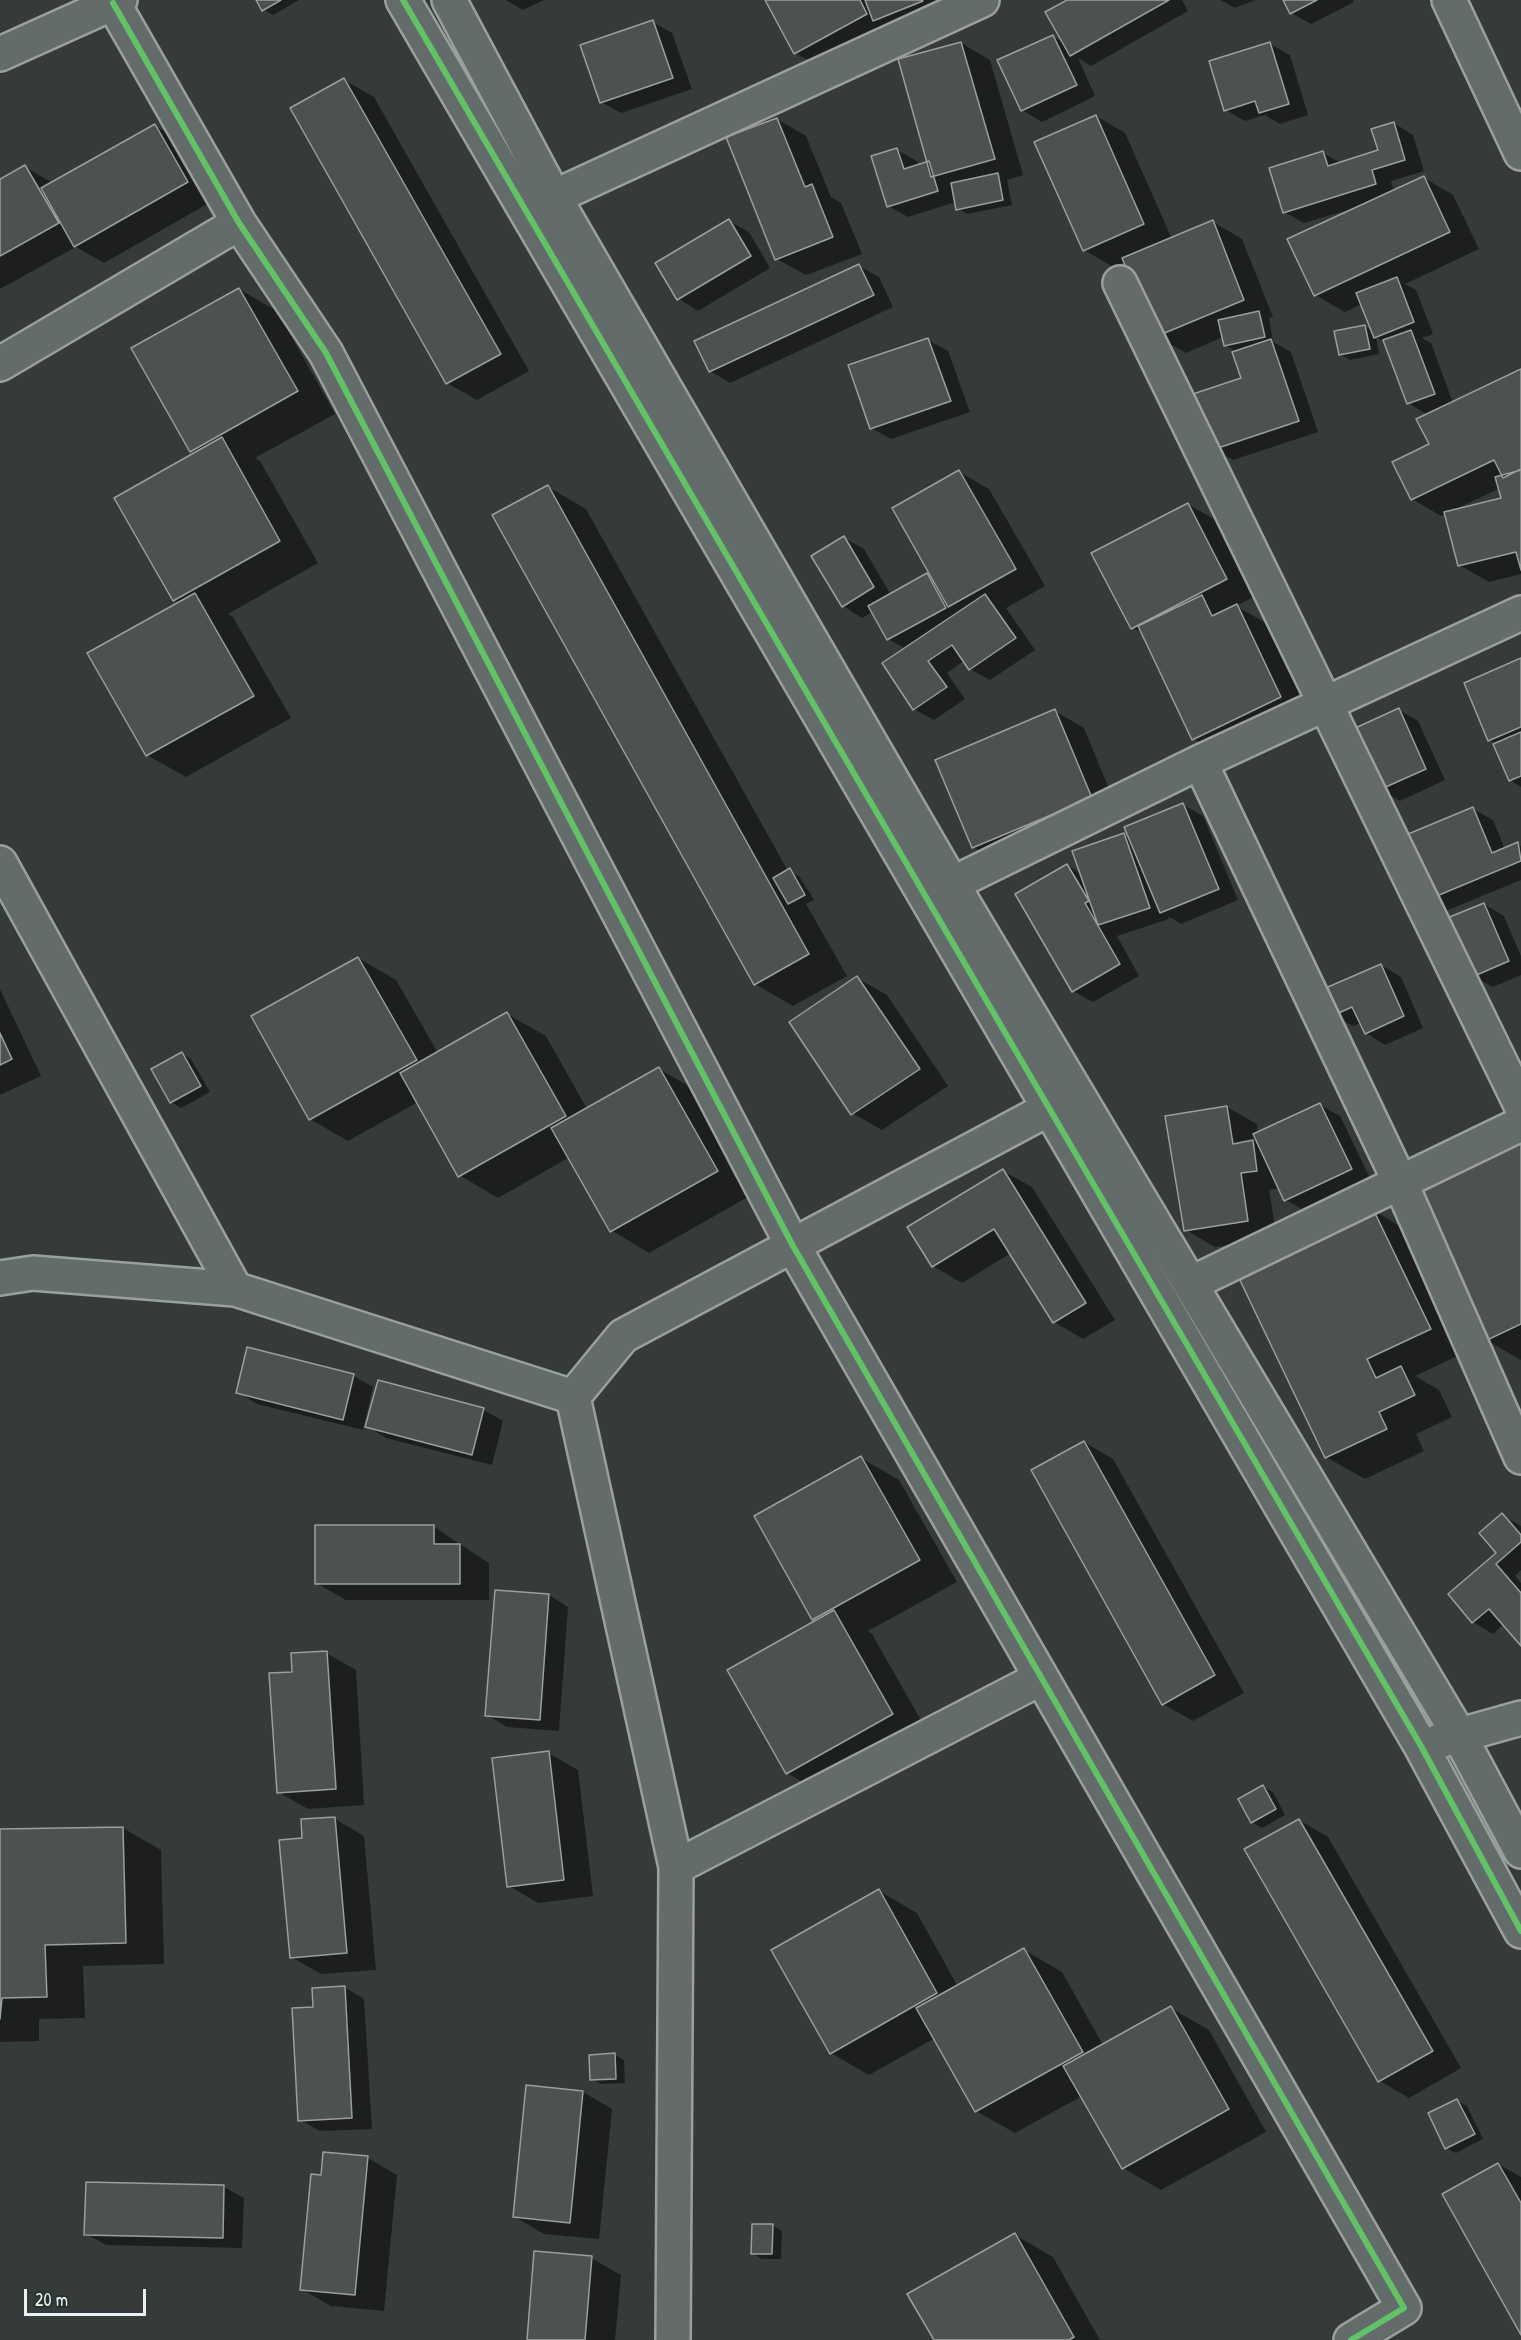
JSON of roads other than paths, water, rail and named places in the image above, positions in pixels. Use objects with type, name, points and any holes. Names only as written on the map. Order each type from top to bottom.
[{"type":"street","points":[[403,0],[1421,1746],[1521,1931]]},
{"type":"street","points":[[449,0],[554,197],[952,884],[1459,1735],[1521,1851]]},
{"type":"street","points":[[554,197],[982,0]]},
{"type":"street","points":[[1449,0],[1521,153]]},
{"type":"street","points":[[0,54],[117,2],[239,223],[326,353],[793,1246],[1404,2308],[1351,2340]]},
{"type":"street","points":[[0,364],[239,223]]},
{"type":"street","points":[[1120,283],[1521,1105]]},
{"type":"street","points":[[952,884],[1200,762],[1521,613]]},
{"type":"street","points":[[1200,762],[1400,1182],[1521,1457]]},
{"type":"street","points":[[0,863],[235,1290]]},
{"type":"street","points":[[573,1397],[623,1336],[1077,1094]]},
{"type":"street","points":[[1190,1284],[1521,1124]]},
{"type":"street","points":[[0,1278],[33,1272],[235,1290],[573,1397]]},
{"type":"street","points":[[573,1397],[676,1867],[673,2340]]},
{"type":"street","points":[[676,1867],[1041,1678]]},
{"type":"street","points":[[1421,1746],[1521,1718]]}]
